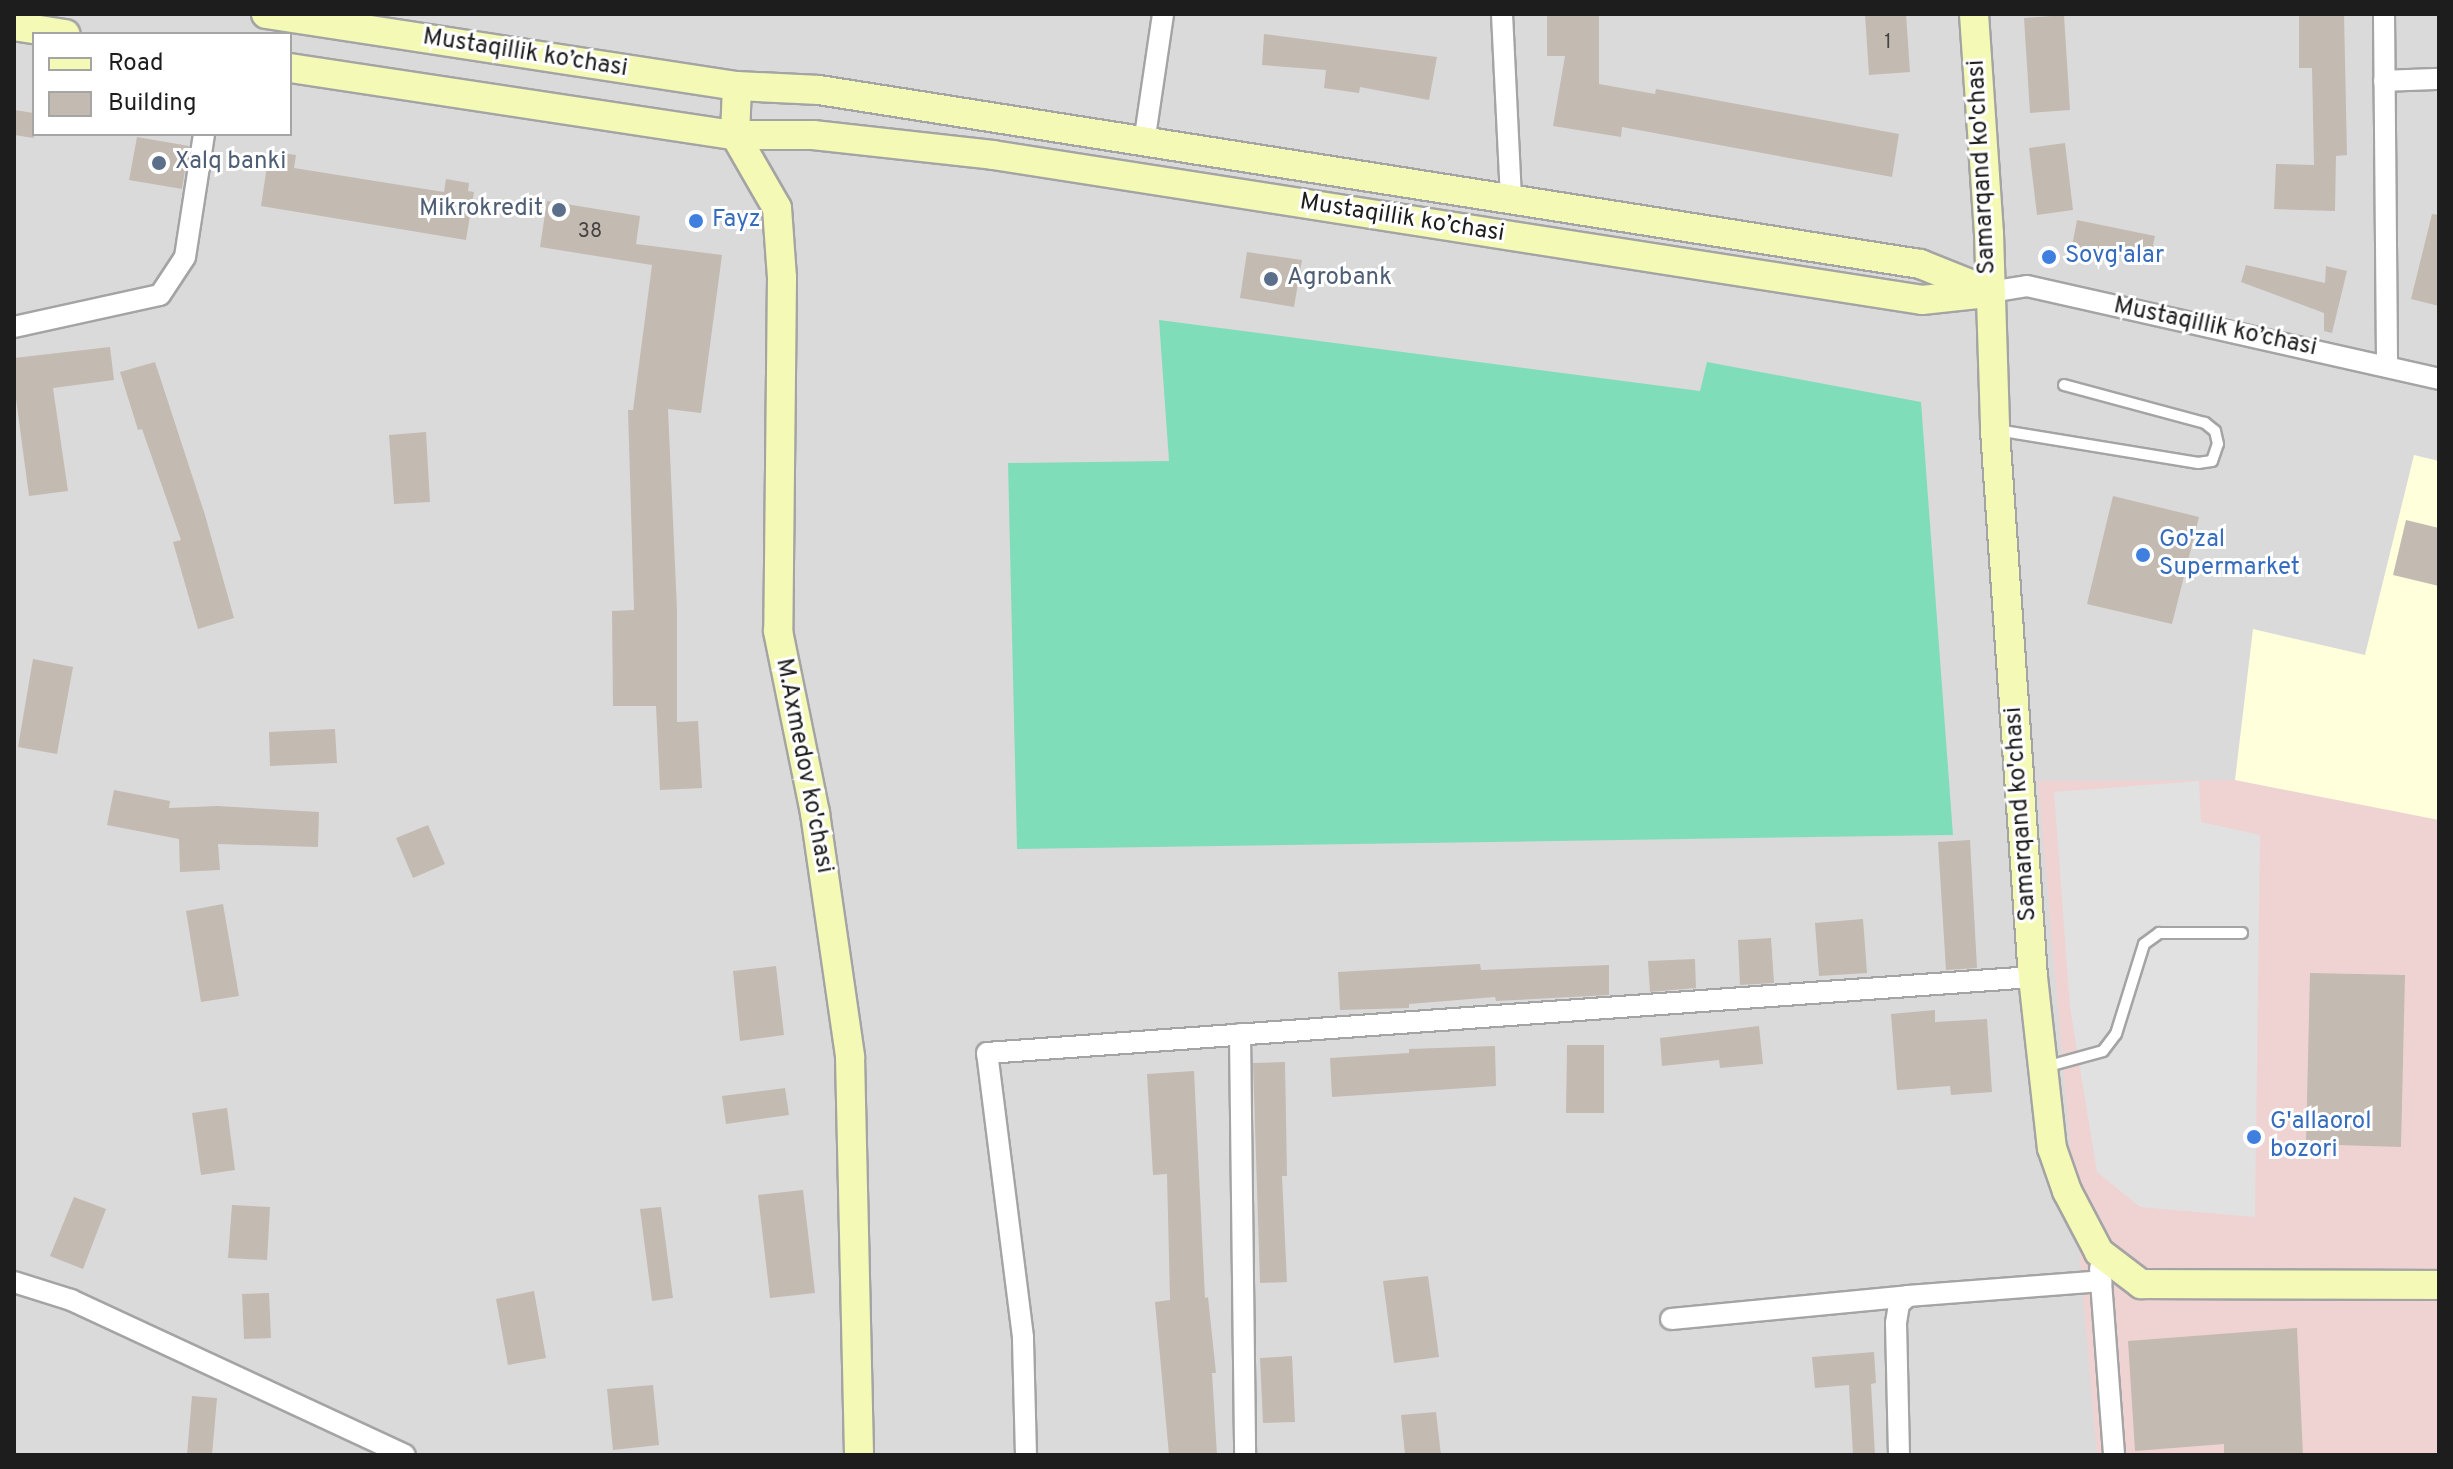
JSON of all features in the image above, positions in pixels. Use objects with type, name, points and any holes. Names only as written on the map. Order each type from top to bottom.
[{"type":"street","name":"Mustaqillik ko’chasi","points":[[266,14],[737,86],[819,90],[1511,198],[1920,264],[1990,292]]},
{"type":"street","points":[[1144,143],[1163,14]]},
{"type":"street","points":[[1502,14],[1511,198]]},
{"type":"street","name":"Samarqand ko'chasi","points":[[1974,14],[1995,430],[2033,977],[2052,1148],[2067,1191],[2099,1252],[2141,1284],[2439,1285]]},
{"type":"street","points":[[2384,14],[2387,366]]},
{"type":"street","points":[[14,26],[52,32]]},
{"type":"street","name":"Mustaqillik ko’chasi","points":[[292,68],[735,135],[813,135],[993,155],[1922,300],[2027,286],[2439,379]]},
{"type":"street","points":[[2384,81],[2439,79]]},
{"type":"street","points":[[735,135],[737,86]]},
{"type":"street","name":"M.Axmedov ko'chasi","points":[[735,135],[777,208],[782,278],[778,631],[815,813],[850,1057],[859,1455]]},
{"type":"street","points":[[14,327],[160,295],[185,257],[204,136]]},
{"type":"street","points":[[1026,1455],[1023,1337],[987,1053],[2033,977]]},
{"type":"street","points":[[1240,1034],[1245,1455]]},
{"type":"street","points":[[2099,1252],[2114,1455]]},
{"type":"street","points":[[1671,1319],[2101,1281]]},
{"type":"street","points":[[14,1282],[71,1300],[405,1455]]},
{"type":"street","points":[[1899,1455],[1896,1323],[1899,1304],[1908,1296]]},
{"type":"lane","points":[[1995,430],[2198,463],[2212,461],[2218,444],[2215,431],[2205,423],[2064,385]]},
{"type":"lane","points":[[2043,1067],[2103,1051],[2116,1034],[2144,944],[2159,933],[2242,933]]},
{"type":"shaded area","points":[[14,14],[2439,14],[2439,1455],[14,1455]]},
{"type":"shaded area","points":[[2414,455],[2439,461],[2439,820],[2235,780],[2253,629],[2365,655]]},
{"type":"shaded area","name":"G'allaorol bozori","points":[[2235,780],[2439,820],[2439,1455],[2097,1455],[2038,781]]},
{"type":"shaded area","points":[[2199,781],[2201,822],[2260,835],[2255,1217],[2140,1207],[2097,1172],[2070,1007],[2054,792]]},
{"type":"green space","points":[[1159,320],[1700,391],[1707,362],[1921,402],[1953,835],[1017,849],[1008,463],[1169,461]]},
{"type":"building","points":[[1547,14],[1599,14],[1599,84],[1655,94],[1656,89],[1899,134],[1892,177],[1622,127],[1621,137],[1553,126],[1565,56],[1547,56]]},
{"type":"building","points":[[1865,14],[1906,14],[1910,72],[1869,75]]},
{"type":"building","points":[[2299,14],[2344,14],[2347,155],[2336,156],[2335,211],[2274,209],[2276,164],[2314,165],[2312,68],[2299,68]]},
{"type":"building","points":[[2064,15],[2070,110],[2030,113],[2024,18]]},
{"type":"building","points":[[1264,34],[1437,57],[1429,100],[1360,87],[1359,93],[1324,88],[1326,70],[1262,65]]},
{"type":"building","points":[[14,110],[32,113],[34,138],[14,135]]},
{"type":"building","name":"Xalq banki","points":[[137,137],[189,146],[182,189],[129,180]]},
{"type":"building","points":[[2065,143],[2073,210],[2037,215],[2029,148]]},
{"type":"building","points":[[274,152],[296,155],[294,168],[444,192],[446,179],[469,183],[468,191],[474,192],[466,240],[261,206],[268,159],[273,160]]},
{"type":"building","points":[[547,201],[640,216],[636,244],[722,255],[701,413],[668,409],[677,610],[677,722],[698,721],[702,788],[660,790],[656,706],[613,706],[612,611],[634,610],[628,410],[633,410],[652,265],[540,247]]},
{"type":"building","points":[[2432,214],[2439,215],[2439,306],[2411,299]]},
{"type":"building","points":[[2077,220],[2155,236],[2150,261],[2072,246]]},
{"type":"building","name":"Agrobank","points":[[1247,252],[1302,260],[1294,307],[1240,298]]},
{"type":"building","points":[[2246,265],[2325,283],[2326,266],[2347,271],[2332,333],[2324,331],[2324,313],[2241,282]]},
{"type":"building","points":[[110,347],[114,380],[53,388],[68,491],[29,496],[14,384],[14,358]]},
{"type":"building","points":[[155,362],[205,515],[234,618],[198,629],[173,542],[181,540],[142,429],[138,430],[120,372]]},
{"type":"building","points":[[426,432],[430,502],[394,504],[389,435]]},
{"type":"building","points":[[2113,496],[2199,517],[2172,624],[2087,604]]},
{"type":"building","points":[[2406,520],[2439,528],[2439,586],[2393,575]]},
{"type":"building","points":[[33,659],[73,667],[57,754],[18,747]]},
{"type":"building","points":[[335,729],[337,763],[270,766],[269,732]]},
{"type":"building","points":[[114,790],[170,801],[169,808],[217,806],[319,812],[318,847],[218,844],[220,870],[180,872],[179,839],[107,825]]},
{"type":"building","points":[[428,825],[445,864],[413,878],[396,838]]},
{"type":"building","points":[[1970,840],[1977,968],[1946,970],[1938,842]]},
{"type":"building","points":[[223,904],[239,996],[201,1002],[186,911]]},
{"type":"building","points":[[1863,919],[1867,973],[1819,976],[1815,923]]},
{"type":"building","points":[[1771,938],[1774,983],[1740,985],[1738,940]]},
{"type":"building","points":[[1695,959],[1696,988],[1650,992],[1648,961]]},
{"type":"building","points":[[1480,964],[1481,970],[1609,965],[1609,995],[1496,1001],[1495,997],[1409,1004],[1409,1008],[1340,1010],[1338,972]]},
{"type":"building","points":[[776,966],[784,1035],[740,1041],[733,971]]},
{"type":"building","points":[[2310,973],[2405,975],[2401,1147],[2306,1144]]},
{"type":"building","points":[[1935,1010],[1935,1022],[1987,1019],[1992,1092],[1951,1095],[1950,1086],[1897,1090],[1891,1014]]},
{"type":"building","points":[[1759,1026],[1763,1064],[1720,1068],[1719,1060],[1662,1066],[1660,1038]]},
{"type":"building","points":[[1567,1045],[1604,1045],[1604,1113],[1566,1113]]},
{"type":"building","points":[[1495,1046],[1496,1086],[1332,1097],[1330,1058],[1409,1053],[1409,1049]]},
{"type":"building","points":[[1285,1062],[1287,1176],[1282,1176],[1287,1282],[1260,1283],[1253,1063]]},
{"type":"building","points":[[1194,1071],[1205,1298],[1208,1297],[1216,1373],[1212,1373],[1217,1455],[1169,1455],[1155,1302],[1170,1300],[1167,1174],[1153,1175],[1147,1074]]},
{"type":"building","points":[[785,1088],[789,1115],[726,1124],[722,1096]]},
{"type":"building","points":[[227,1108],[235,1170],[201,1175],[192,1113]]},
{"type":"building","points":[[803,1190],[815,1293],[770,1298],[758,1195]]},
{"type":"building","points":[[74,1197],[106,1209],[83,1269],[50,1256]]},
{"type":"building","points":[[232,1205],[270,1207],[267,1260],[228,1258]]},
{"type":"building","points":[[661,1207],[673,1298],[652,1301],[640,1209]]},
{"type":"building","points":[[1428,1276],[1439,1357],[1394,1363],[1383,1281]]},
{"type":"building","points":[[534,1291],[546,1358],[508,1365],[496,1299]]},
{"type":"building","points":[[269,1293],[271,1338],[244,1339],[242,1294]]},
{"type":"building","points":[[2297,1328],[2303,1455],[2224,1455],[2224,1444],[2135,1451],[2128,1341]]},
{"type":"building","points":[[1874,1352],[1876,1383],[1871,1384],[1875,1455],[1853,1455],[1849,1385],[1815,1388],[1812,1357]]},
{"type":"building","points":[[1292,1356],[1295,1422],[1263,1423],[1260,1358]]},
{"type":"building","points":[[653,1385],[659,1445],[613,1450],[607,1389]]},
{"type":"building","points":[[192,1396],[217,1398],[212,1455],[187,1455]]},
{"type":"building","points":[[1436,1412],[1441,1455],[1405,1455],[1401,1415]]},
{"type":"place","name":"Xalq banki","points":[[159,163]]},
{"type":"place","name":"Mikrokredit","points":[[559,210]]},
{"type":"place","name":"Fayz","points":[[696,221]]},
{"type":"place","name":"Sovg'alar","points":[[2049,257]]},
{"type":"place","name":"Agrobank","points":[[1271,279]]},
{"type":"place","name":"Go'zal Supermarket","points":[[2143,555]]},
{"type":"place","name":"G'allaorol bozori","points":[[2254,1137]]}]
